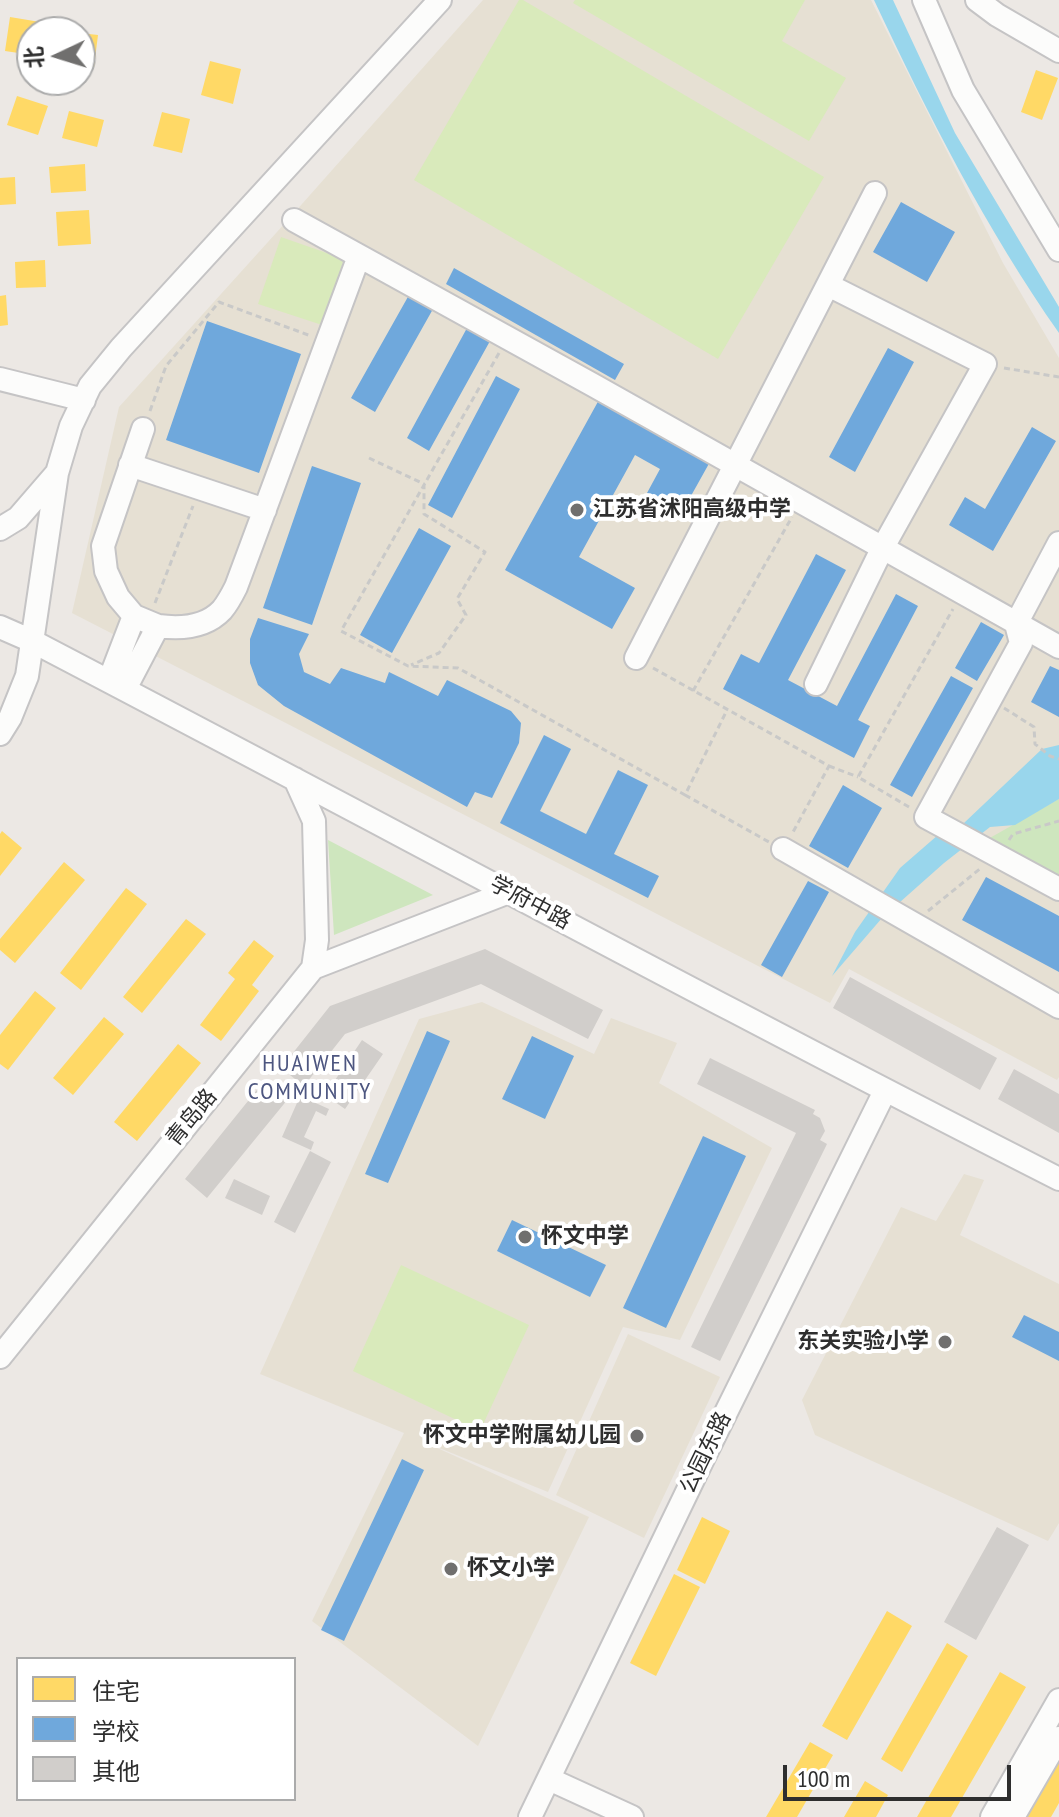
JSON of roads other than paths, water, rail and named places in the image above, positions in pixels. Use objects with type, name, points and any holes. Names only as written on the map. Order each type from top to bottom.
[{"type":"street","points":[[0,734],[27,676],[57,473],[71,426],[90,386],[121,348],[440,0]]},
{"type":"street","points":[[924,0],[963,90],[1059,250]]},
{"type":"street","points":[[977,0],[1059,51]]},
{"type":"street","points":[[636,658],[875,193]]},
{"type":"street","points":[[294,220],[1059,647]]},
{"type":"street","points":[[143,429],[103,546],[106,571],[118,597],[147,621],[181,629],[203,623],[220,612],[236,587],[359,256]]},
{"type":"street","points":[[816,684],[882,549],[985,364],[828,285]]},
{"type":"street","points":[[0,379],[84,400]]},
{"type":"street","points":[[130,465],[265,510]]},
{"type":"street","points":[[0,529],[18,518],[57,473]]},
{"type":"street","points":[[1059,543],[1016,624],[1021,643],[926,817],[1059,889]]},
{"type":"street","points":[[117,685],[147,621]]},
{"type":"street","name":"学府中路","points":[[0,627],[117,685],[885,1091],[1059,1179]]},
{"type":"street","points":[[295,779],[314,821],[317,940],[313,968]]},
{"type":"street","points":[[783,849],[1059,1007]]},
{"type":"street","name":"青岛路","points":[[0,1357],[313,968],[509,892]]},
{"type":"street","name":"公园东路","points":[[530,1817],[885,1091]]},
{"type":"street","points":[[992,1817],[1059,1700]]},
{"type":"street","points":[[1013,1817],[1059,1738]]},
{"type":"street","points":[[549,1779],[632,1817]]},
{"type":"water","points":[[874,0],[893,0],[955,133],[1059,307],[1059,333],[1032,294],[959,171]]},
{"type":"water","points":[[1059,745],[1059,799],[1015,825],[990,827],[882,918],[832,976],[855,932],[900,868],[938,835],[964,823],[1042,749]]},
{"type":"place","name":"江苏省沭阳高级中学","points":[[577,510]]},
{"type":"place","name":"怀文中学","points":[[525,1237]]},
{"type":"place","name":"东关实验小学","points":[[945,1342]]},
{"type":"place","name":"怀文中学附属幼儿园","points":[[637,1436]]},
{"type":"place","name":"怀文小学","points":[[451,1569]]},
{"type":"district","name":"HUAIWEN COMMUNITY","points":[[310,1078]]}]
